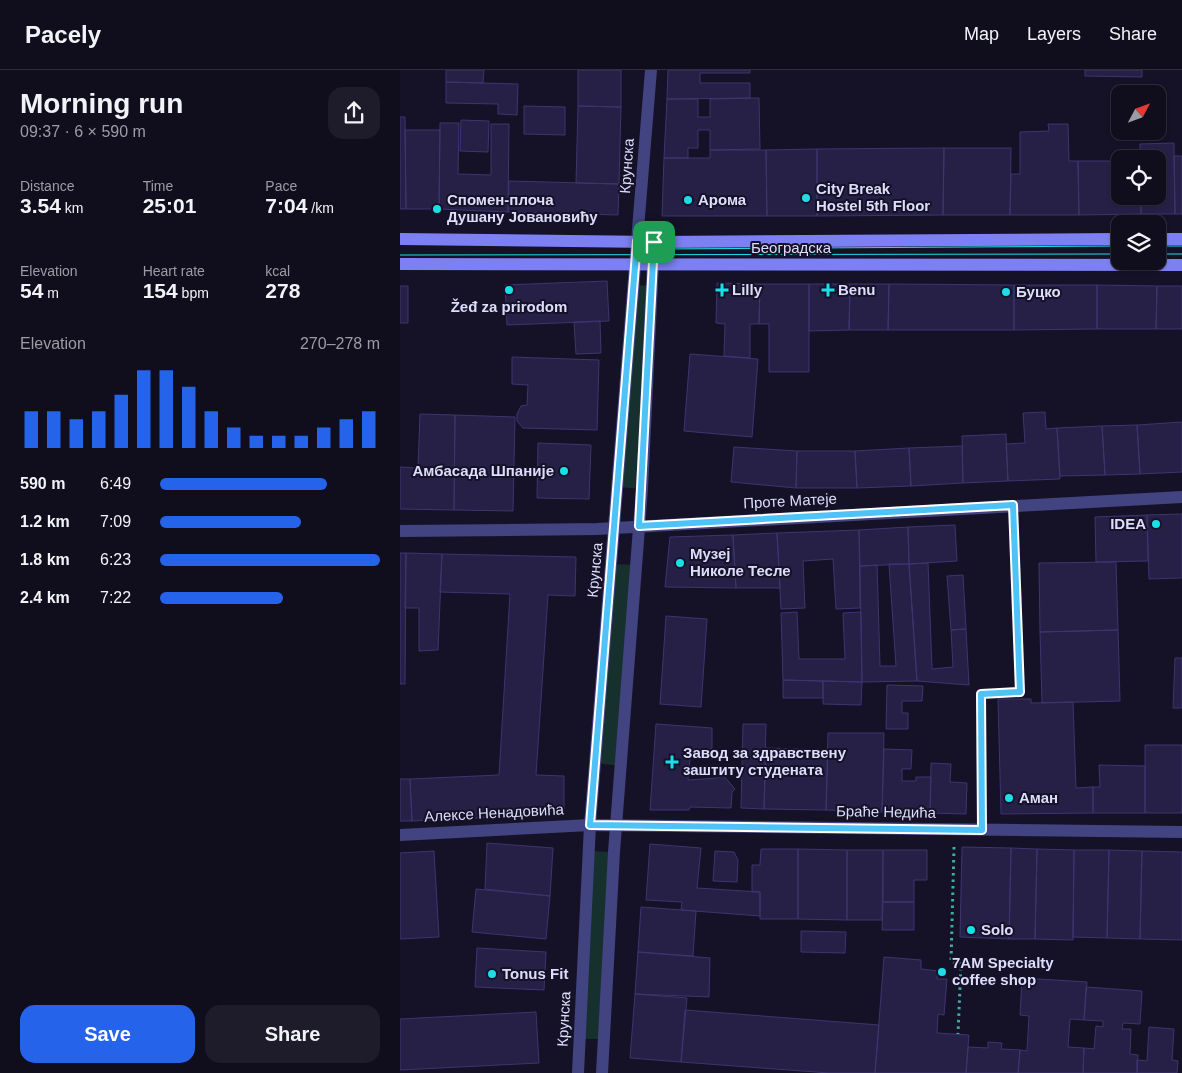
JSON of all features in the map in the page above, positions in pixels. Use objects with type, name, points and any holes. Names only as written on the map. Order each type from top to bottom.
[{"type":"main road","points":[[1166,239],[1182,238]]},
{"type":"main road","name":"Београдска","points":[[400,239],[654,242],[1111,239]]},
{"type":"main road","name":"Београдска","points":[[400,264],[1182,265]]},
{"type":"street","name":"Крунска","points":[[578,1073],[590,825],[651,70]]},
{"type":"street","points":[[602,1073],[617,825],[639,526],[654,242]]},
{"type":"street","name":"Проте Матеје","points":[[400,531],[615,528],[1182,497]]},
{"type":"street","name":"Браће Недића","points":[[590,825],[1182,832]]},
{"type":"street","name":"Алексе Ненадовића","points":[[400,835],[590,825]]},
{"type":"path","points":[[982,830],[981,694],[1020,692],[1013,505]]},
{"type":"path","points":[[954,845],[951,962],[961,963],[958,1034]]},
{"type":"green space","points":[[632,285],[653,286],[642,489],[618,487]]},
{"type":"green space","points":[[611,564],[637,565],[621,766],[595,763]]},
{"type":"green space","points":[[589,851],[614,852],[604,1039],[580,1039]]},
{"type":"building","points":[[446,70],[484,70],[483,83],[446,82]]},
{"type":"building","points":[[578,70],[621,70],[621,107],[578,106]]},
{"type":"building","points":[[668,70],[750,70],[750,73],[700,73],[700,83],[750,83],[750,98],[667,99]]},
{"type":"building","points":[[1085,70],[1142,70],[1142,77],[1085,76]]},
{"type":"building","points":[[446,82],[518,84],[517,115],[498,114],[498,104],[446,103]]},
{"type":"building","points":[[759,98],[760,149],[710,150],[710,130],[698,130],[698,148],[688,148],[688,158],[664,158],[667,99],[698,99],[698,117],[710,117],[710,99]]},
{"type":"building","points":[[524,106],[565,107],[565,135],[524,134]]},
{"type":"building","points":[[578,106],[621,107],[619,184],[576,183]]},
{"type":"building","points":[[400,117],[405,117],[406,209],[400,209]]},
{"type":"building","points":[[461,120],[489,121],[488,152],[460,151]]},
{"type":"building","points":[[440,123],[459,123],[458,174],[491,175],[491,124],[509,124],[508,212],[439,209]]},
{"type":"building","points":[[1048,124],[1068,124],[1069,161],[1078,161],[1079,215],[1010,215],[1011,174],[1020,174],[1020,132],[1049,131]]},
{"type":"building","points":[[405,130],[440,130],[439,209],[406,209]]},
{"type":"building","points":[[1174,143],[1175,214],[1141,214],[1141,205],[1166,205],[1166,150],[1140,150],[1140,144]]},
{"type":"building","points":[[944,148],[943,215],[817,216],[817,149]]},
{"type":"building","points":[[944,148],[1011,148],[1010,215],[943,215]]},
{"type":"building","points":[[817,149],[817,216],[767,216],[766,150]]},
{"type":"building","points":[[710,150],[766,150],[767,216],[662,216],[664,158],[710,158]]},
{"type":"building","points":[[1174,156],[1182,156],[1182,214],[1175,214]]},
{"type":"building","points":[[1078,161],[1111,161],[1111,205],[1141,205],[1141,214],[1079,215]]},
{"type":"building","points":[[509,181],[619,184],[618,215],[508,212]]},
{"type":"building","points":[[607,281],[609,321],[507,325],[505,285]]},
{"type":"building","points":[[717,283],[760,284],[759,324],[750,324],[750,358],[724,356],[725,324],[716,323]]},
{"type":"building","points":[[760,284],[809,284],[809,372],[769,372],[769,324],[759,324]]},
{"type":"building","points":[[809,284],[850,284],[849,330],[809,331]]},
{"type":"building","points":[[850,284],[889,284],[888,330],[849,330]]},
{"type":"building","points":[[889,284],[1014,285],[1014,330],[888,330]]},
{"type":"building","points":[[1014,285],[1097,285],[1097,329],[1014,330]]},
{"type":"building","points":[[1097,285],[1157,286],[1156,329],[1097,329]]},
{"type":"building","points":[[400,286],[408,286],[408,323],[400,323]]},
{"type":"building","points":[[1157,286],[1182,286],[1182,329],[1156,329]]},
{"type":"building","points":[[600,321],[601,353],[576,354],[574,322]]},
{"type":"building","points":[[690,354],[758,359],[752,437],[684,431]]},
{"type":"building","points":[[512,357],[599,360],[597,430],[523,428],[517,421],[517,414],[521,406],[527,405],[528,385],[512,384]]},
{"type":"building","points":[[1045,412],[1046,429],[1057,428],[1060,479],[1008,481],[1006,444],[1025,443],[1023,413]]},
{"type":"building","points":[[420,414],[455,415],[454,510],[400,509],[400,467],[418,468]]},
{"type":"building","points":[[455,415],[515,417],[513,511],[454,510]]},
{"type":"building","points":[[1182,422],[1182,472],[1140,474],[1137,425]]},
{"type":"building","points":[[1137,425],[1140,474],[1105,475],[1102,426]]},
{"type":"building","points":[[1102,426],[1105,475],[1060,476],[1057,428]]},
{"type":"building","points":[[1006,434],[1008,481],[963,483],[962,436]]},
{"type":"building","name":"Амбасада Шпаније","points":[[538,443],[591,445],[589,499],[537,498]]},
{"type":"building","points":[[962,446],[963,483],[911,486],[909,448]]},
{"type":"building","points":[[734,447],[797,451],[796,488],[731,482]]},
{"type":"building","points":[[909,448],[911,486],[857,488],[855,451]]},
{"type":"building","points":[[797,451],[855,451],[857,488],[796,488]]},
{"type":"building","points":[[1182,514],[1182,578],[1149,579],[1147,515]]},
{"type":"building","points":[[1147,515],[1148,561],[1096,562],[1095,517]]},
{"type":"building","points":[[955,525],[957,561],[909,564],[908,527]]},
{"type":"building","points":[[908,527],[909,564],[860,566],[859,530]]},
{"type":"building","points":[[859,530],[860,608],[836,609],[833,559],[803,561],[805,608],[781,609],[777,533]]},
{"type":"building","points":[[777,533],[780,588],[736,588],[733,535]]},
{"type":"building","points":[[733,535],[736,588],[665,587],[670,537]]},
{"type":"building","points":[[400,553],[406,553],[405,684],[400,684]]},
{"type":"building","points":[[406,553],[442,554],[438,650],[419,651],[419,608],[405,608]]},
{"type":"building","points":[[442,554],[576,557],[575,596],[548,595],[536,775],[564,776],[564,814],[412,821],[410,779],[499,775],[510,594],[440,592]]},
{"type":"building","points":[[1116,562],[1118,630],[1040,632],[1039,563]]},
{"type":"building","points":[[928,563],[932,669],[953,667],[951,630],[966,629],[969,685],[917,681],[909,564]]},
{"type":"building","points":[[889,564],[909,564],[917,681],[862,682],[860,566],[877,565],[880,666],[896,666]]},
{"type":"building","points":[[963,575],[966,629],[951,630],[947,576]]},
{"type":"building","points":[[797,612],[799,659],[845,659],[843,613],[861,612],[862,682],[783,680],[781,613]]},
{"type":"building","points":[[666,616],[707,619],[701,707],[660,704]]},
{"type":"building","points":[[1118,630],[1120,701],[1042,703],[1040,632]]},
{"type":"building","points":[[1175,658],[1182,658],[1182,708],[1173,708]]},
{"type":"building","points":[[783,680],[823,681],[823,698],[783,698]]},
{"type":"building","points":[[823,681],[862,682],[861,705],[823,704]]},
{"type":"building","points":[[887,685],[923,686],[922,701],[902,701],[902,713],[908,713],[908,729],[886,729]]},
{"type":"building","points":[[998,699],[1031,699],[1031,703],[1073,702],[1076,788],[1093,787],[1093,813],[1001,814]]},
{"type":"building","name":"Завод за здравствену заштиту студената","points":[[656,724],[712,728],[712,749],[691,749],[688,780],[718,778],[722,774],[735,789],[732,792],[731,808],[690,807],[689,810],[650,810]]},
{"type":"building","points":[[743,724],[766,724],[764,809],[741,808]]},
{"type":"building","points":[[828,733],[884,733],[882,812],[826,810]]},
{"type":"building","points":[[1145,745],[1182,745],[1182,813],[1145,813]]},
{"type":"building","points":[[766,748],[828,750],[826,810],[764,809]]},
{"type":"building","points":[[884,749],[912,750],[911,769],[902,769],[902,781],[916,781],[916,777],[931,777],[930,813],[882,812]]},
{"type":"building","points":[[931,763],[951,764],[950,782],[967,783],[966,814],[930,813]]},
{"type":"building","points":[[1099,765],[1145,766],[1145,813],[1093,813],[1093,787],[1100,787]]},
{"type":"building","points":[[400,779],[410,779],[412,821],[400,821]]},
{"type":"building","points":[[487,843],[553,848],[550,896],[485,889]]},
{"type":"building","points":[[650,844],[701,848],[697,888],[760,892],[760,916],[681,910],[682,902],[646,900]]},
{"type":"building","points":[[962,847],[1011,848],[1009,939],[960,937]]},
{"type":"building","points":[[1011,848],[1037,849],[1035,939],[1009,939]]},
{"type":"building","points":[[761,849],[798,849],[798,919],[760,919],[760,892],[752,892],[752,865],[760,865]]},
{"type":"building","points":[[798,849],[847,850],[847,920],[798,919]]},
{"type":"building","points":[[1037,849],[1074,850],[1073,940],[1035,939]]},
{"type":"building","points":[[847,850],[883,850],[882,920],[847,920]]},
{"type":"building","points":[[883,850],[927,850],[927,880],[914,880],[914,902],[883,902]]},
{"type":"building","points":[[1074,850],[1109,850],[1107,938],[1073,937]]},
{"type":"building","points":[[1109,850],[1142,851],[1140,939],[1107,938]]},
{"type":"building","points":[[434,851],[439,937],[400,939],[400,853]]},
{"type":"building","points":[[715,851],[734,852],[738,860],[737,882],[713,881]]},
{"type":"building","points":[[1142,851],[1182,852],[1182,940],[1140,939]]},
{"type":"building","points":[[476,889],[550,896],[546,939],[472,932]]},
{"type":"building","points":[[883,902],[914,902],[914,930],[882,930]]},
{"type":"building","points":[[641,907],[696,911],[693,956],[638,952]]},
{"type":"building","points":[[801,931],[846,932],[845,953],[801,952]]},
{"type":"building","points":[[477,948],[546,952],[544,990],[475,987]]},
{"type":"building","points":[[638,952],[710,958],[709,997],[635,994]]},
{"type":"building","points":[[884,957],[921,960],[921,969],[938,971],[937,979],[947,979],[944,1015],[938,1014],[937,1033],[969,1035],[966,1073],[875,1073]]},
{"type":"building","points":[[1022,978],[1087,982],[1084,1020],[1070,1019],[1068,1047],[1084,1048],[1083,1073],[1018,1073],[1020,1050],[1027,1051],[1029,1016],[1020,1015]]},
{"type":"building","points":[[1086,987],[1142,991],[1140,1024],[1123,1023],[1122,1029],[1131,1029],[1130,1054],[1138,1055],[1137,1073],[1083,1073],[1084,1048],[1094,1049],[1096,1026],[1103,1027],[1103,1021],[1084,1020]]},
{"type":"building","points":[[635,994],[687,998],[681,1062],[630,1058]]},
{"type":"building","points":[[685,1010],[879,1025],[875,1073],[829,1073],[681,1062]]},
{"type":"building","points":[[536,1012],[539,1063],[400,1070],[400,1019]]},
{"type":"building","points":[[1149,1027],[1174,1029],[1172,1060],[1178,1061],[1177,1073],[1137,1073],[1137,1060],[1147,1061]]},
{"type":"building","points":[[988,1042],[1002,1043],[1001,1049],[1020,1050],[1018,1073],[966,1073],[968,1047],[988,1048]]},
{"type":"tram line","points":[[660,249],[1111,246]]},
{"type":"tram line","points":[[1166,246],[1182,246]]},
{"type":"tram line","points":[[400,255],[1111,254]]},
{"type":"tram line","points":[[1166,254],[1182,254]]},
{"type":"place","name":"City Break Hostel 5th Floor","points":[[806,198]]},
{"type":"place","name":"Арома","points":[[688,200]]},
{"type":"place","name":"Спомен-плоча Душану Јовановићу","points":[[437,209]]},
{"type":"place","name":"Žeđ za prirodom","points":[[509,290]]},
{"type":"place","name":"Lilly","points":[[722,290]]},
{"type":"place","name":"Benu","points":[[828,290]]},
{"type":"place","name":"Буцко","points":[[1006,292]]},
{"type":"place","name":"Амбасада Шпаније","points":[[564,471]]},
{"type":"place","name":"IDEA","points":[[1156,524]]},
{"type":"place","name":"Музеј Николе Тесле","points":[[680,563]]},
{"type":"place","name":"Завод за здравствену заштиту студената","points":[[672,762]]},
{"type":"place","name":"Аман","points":[[1009,798]]},
{"type":"place","name":"Solo","points":[[971,930]]},
{"type":"place","name":"7AM Specialty coffee shop","points":[[942,972]]},
{"type":"place","name":"Tonus Fit","points":[[492,974]]},
{"type":"route","points":[[637,241],[654,242],[639,526],[1013,505],[1020,692],[981,694],[982,830],[590,825],[615,528],[632,285],[637,241]]}]
